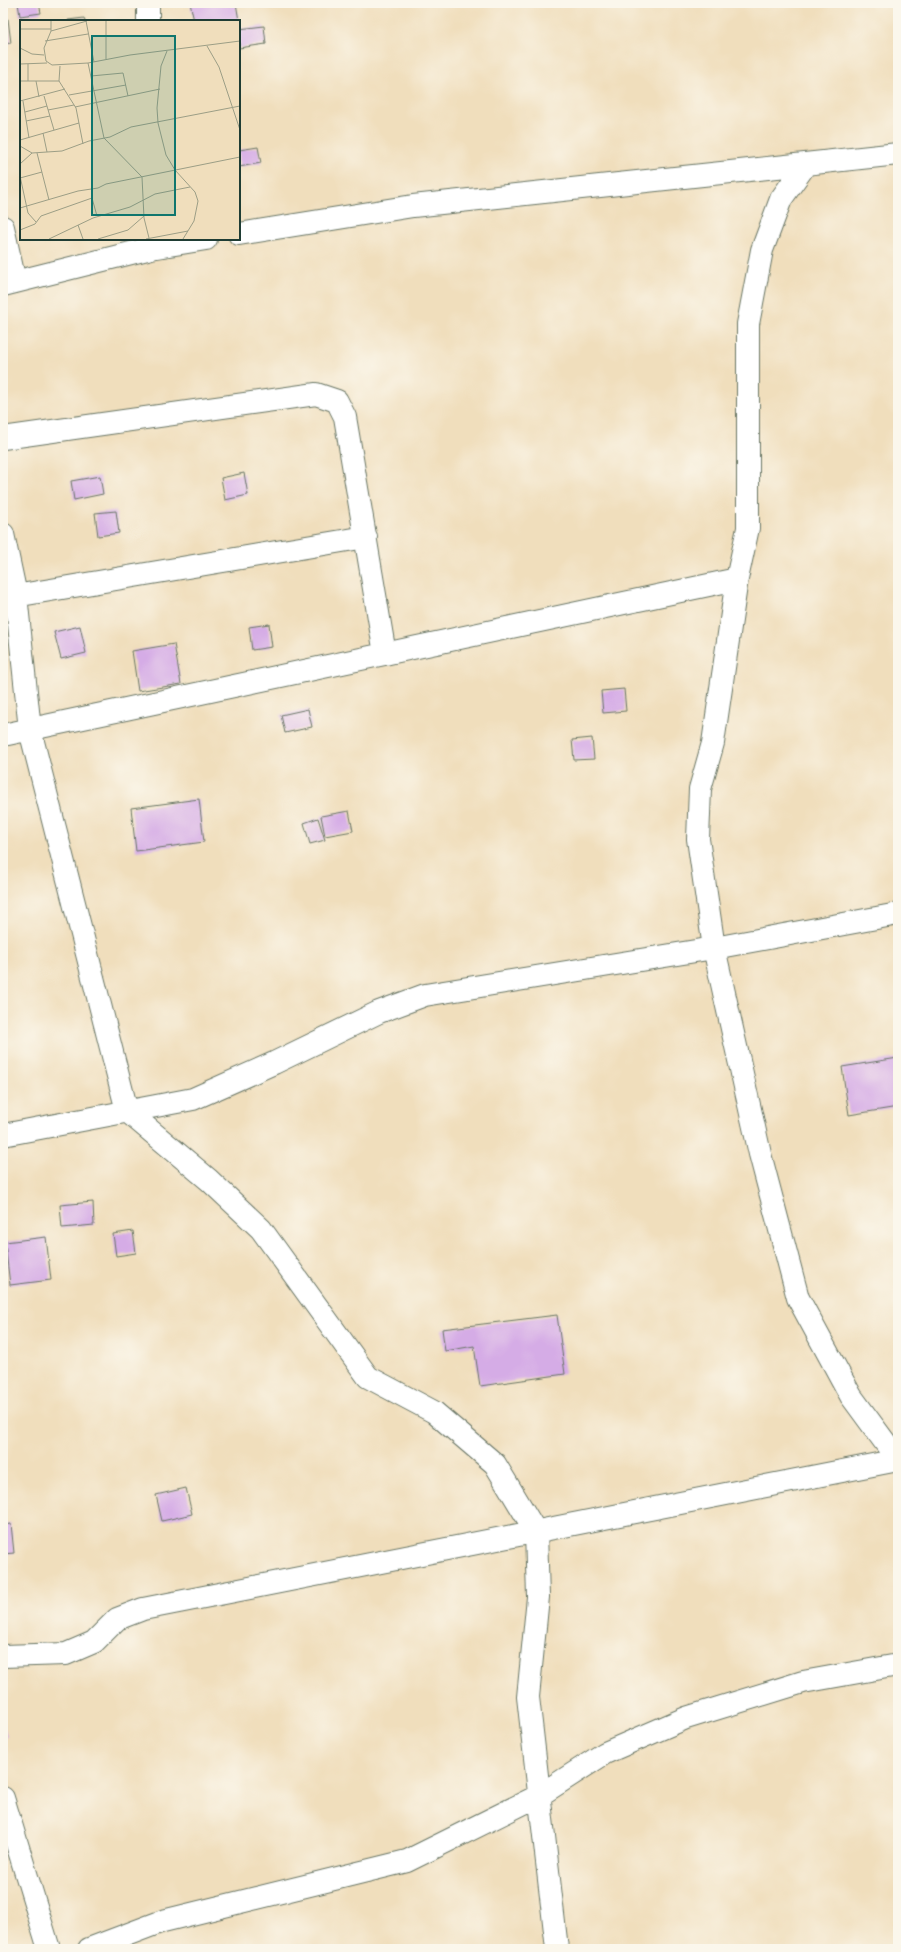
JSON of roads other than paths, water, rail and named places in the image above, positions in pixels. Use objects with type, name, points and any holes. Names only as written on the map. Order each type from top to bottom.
[{"type":"street","points":[[148,3],[148,20]]},
{"type":"street","points":[[240,234],[413,206],[898,154]]},
{"type":"street","points":[[3,1656],[66,1654],[94,1642],[117,1619],[143,1609],[898,1460],[851,1396],[798,1298],[760,1154],[714,948],[698,839],[700,789],[713,743],[737,579],[748,528],[748,324],[762,250],[781,199],[806,164]]},
{"type":"street","points":[[3,227],[9,284],[151,243],[192,240]]},
{"type":"street","points":[[3,438],[316,394],[336,401],[345,417],[385,654]]},
{"type":"street","points":[[3,534],[10,597],[30,730],[127,1111],[209,1180],[261,1229],[368,1377],[434,1412],[495,1464],[536,1532],[538,1597],[528,1697],[557,1949]]},
{"type":"street","points":[[10,597],[366,537]]},
{"type":"street","points":[[3,735],[737,579]]},
{"type":"street","points":[[3,1135],[193,1099],[274,1063],[379,1012],[425,995],[714,948],[898,914]]},
{"type":"street","points":[[89,1949],[163,1921],[407,1861],[540,1795],[605,1753],[686,1718],[803,1682],[898,1665]]},
{"type":"street","points":[[3,1798],[49,1949]]}]
